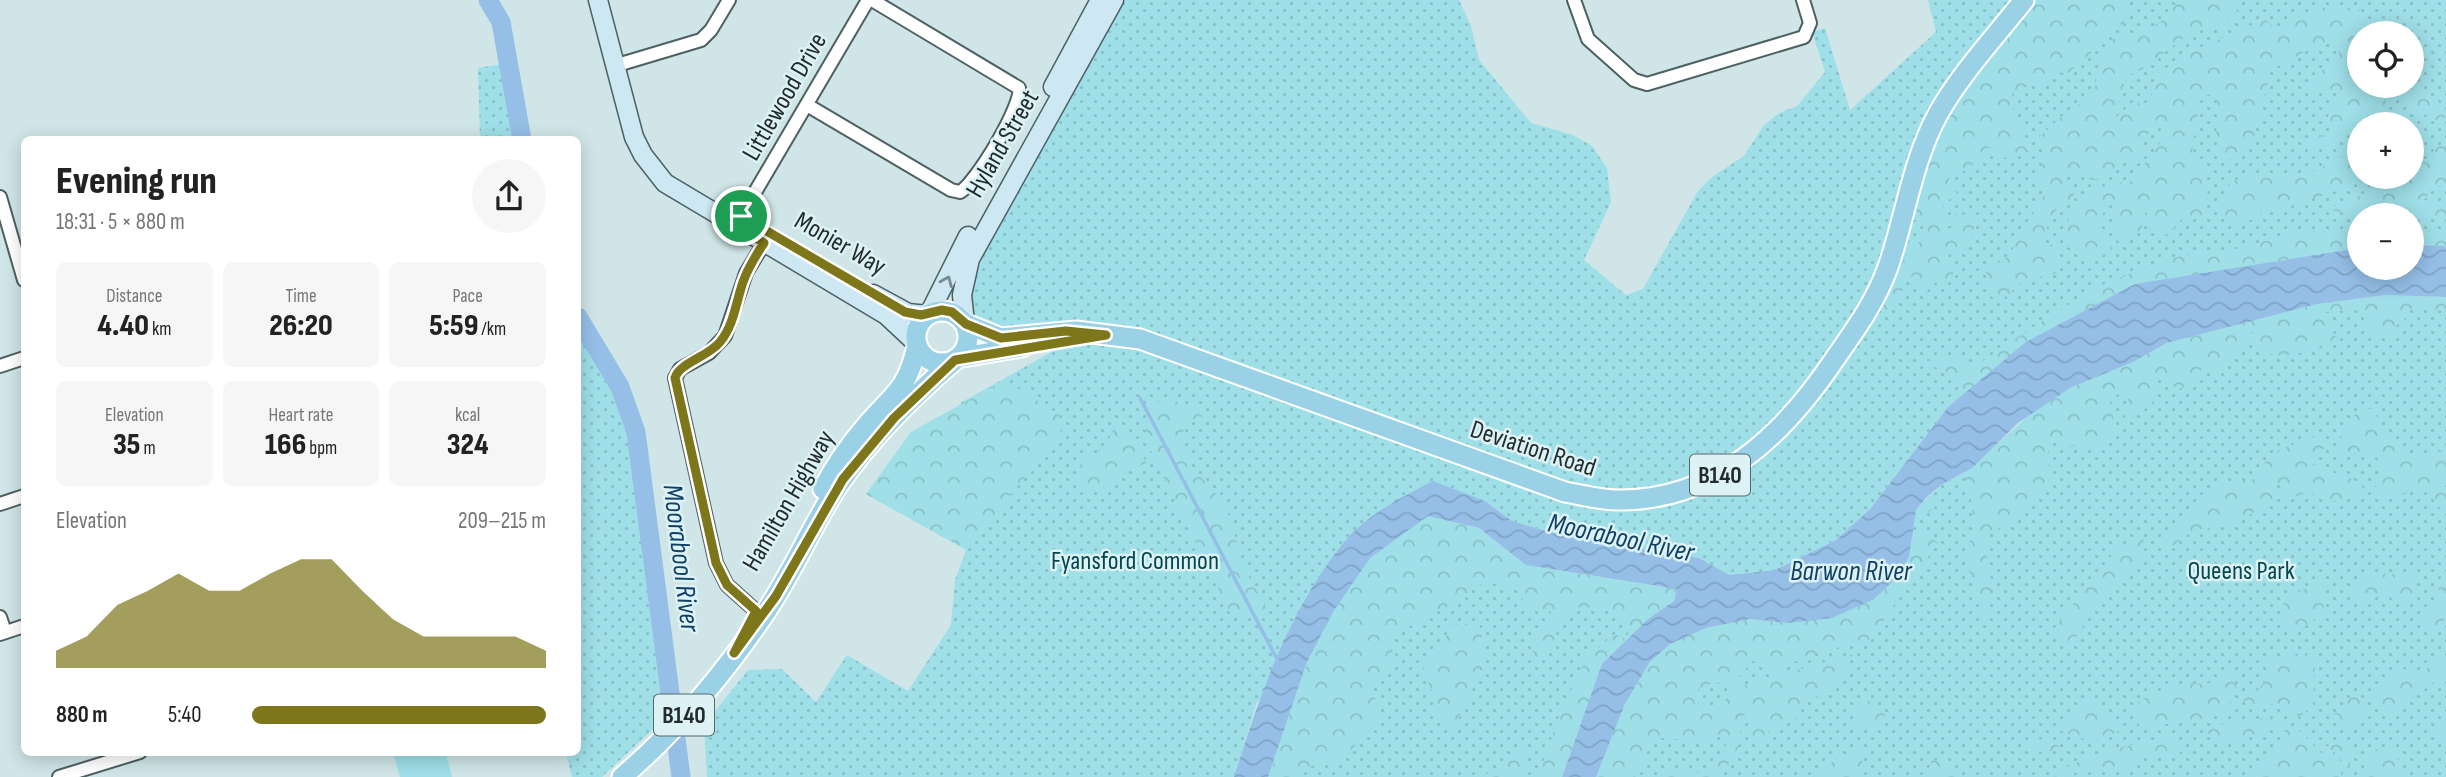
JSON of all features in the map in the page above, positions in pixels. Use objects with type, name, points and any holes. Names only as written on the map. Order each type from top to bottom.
[{"type":"main road","name":"Monier Way","points":[[598,0],[634,137],[654,170],[680,180],[738,221],[905,312],[928,314]]},
{"type":"main road","name":"Hyland Street","points":[[928,314],[973,226],[1100,0]]},
{"type":"main road","name":"Hyland Street","points":[[965,323],[962,295],[970,260],[1114,0]]},
{"type":"main road","name":"Deviation Road","points":[[965,323],[991,336],[1006,339],[1066,331],[1140,339],[1174,349],[1565,492],[1616,500],[1647,498],[1692,488],[1716,478],[1746,458],[1794,415],[1871,306],[1889,265],[1914,167],[1939,113],[1977,58],[2024,0]]},
{"type":"main road","name":"Monier Way","points":[[767,238],[886,315],[917,345]]},
{"type":"main road","name":"B140","points":[[952,312],[965,323],[968,344],[956,359],[933,362],[917,345],[918,327],[928,314],[952,312]]},
{"type":"main road","name":"Deviation Road","points":[[956,359],[1106,335]]},
{"type":"main road","name":"Hamilton Highway","points":[[625,774],[683,716],[734,653],[794,554],[857,436],[900,391],[910,374],[917,345]]},
{"type":"main road","name":"Hamilton Highway","points":[[834,482],[894,418],[956,359]]},
{"type":"street","points":[[614,66],[701,40],[711,30],[729,0]]},
{"type":"street","points":[[807,105],[951,190],[960,191],[973,181],[1018,104],[1019,88],[870,0]]},
{"type":"street","name":"Littlewood Drive","points":[[738,221],[870,0]]},
{"type":"street","points":[[1574,0],[1588,39],[1634,80],[1647,84],[1804,37],[1810,26],[1803,0]]},
{"type":"street","points":[[0,197],[21,270]]},
{"type":"street","points":[[759,613],[727,585],[716,563],[675,382],[677,373],[709,353],[722,340],[732,319],[746,273],[767,238]]},
{"type":"street","points":[[0,366],[21,359]]},
{"type":"street","points":[[0,504],[21,497]]},
{"type":"street","points":[[0,617],[2,633],[21,627]]},
{"type":"street","points":[[58,777],[127,756]]},
{"type":"green space","name":"Fyansford Common","points":[[1120,0],[1459,0],[1471,26],[1479,60],[1531,123],[1573,135],[1592,146],[1607,168],[1611,202],[1584,260],[1626,295],[1643,289],[1698,191],[1712,177],[1744,156],[1764,125],[1779,113],[1797,106],[1825,72],[1812,32],[1825,28],[1850,110],[1936,32],[1928,0],[2446,0],[2446,246],[2424,245],[2424,203],[2347,203],[2347,249],[1986,376],[1948,407],[1871,508],[1836,540],[1775,570],[1729,575],[1699,558],[1563,536],[1512,521],[1485,501],[1257,702],[1234,777],[707,777],[704,725],[748,670],[782,669],[816,702],[847,655],[908,691],[951,625],[955,580],[966,550],[866,494],[962,402],[1055,350],[1094,344],[1105,335],[1017,338],[966,324],[968,298],[992,231]]},
{"type":"green space","points":[[2038,0],[2129,0],[2123,24],[2108,29],[2090,53],[2067,74],[2056,71],[2049,74],[2051,81],[2040,87],[2030,85],[2012,94],[2015,124],[2022,128],[2022,135],[2030,140],[2029,150],[2018,154],[2011,161],[1988,147],[1986,155],[1962,172],[1956,169],[1948,181],[1955,187],[1957,194],[1943,204],[1946,218],[1942,229],[1951,228],[1956,214],[1970,215],[1975,224],[1970,240],[1959,256],[1953,252],[1946,257],[1954,269],[1952,283],[1936,282],[1925,294],[1919,290],[1911,275],[1894,306],[1886,311],[1882,303],[1905,257],[1919,242],[1926,223],[1911,219],[1936,139],[1962,95]]},
{"type":"green space","points":[[2179,0],[2241,0],[2235,15],[2223,26],[2194,30],[2141,70],[2127,76],[2113,120],[2135,100],[2149,111],[2155,75],[2197,49],[2265,19],[2276,30],[2307,13],[2334,7],[2360,10],[2363,21],[2347,21],[2347,98],[2385,98],[2387,112],[2347,112],[2347,130],[2326,147],[2307,152],[2310,141],[2332,132],[2328,116],[2338,90],[2310,91],[2316,74],[2341,58],[2334,42],[2321,43],[2271,70],[2254,146],[2233,158],[2220,160],[2216,132],[2218,95],[2201,94],[2192,152],[2206,182],[2206,215],[2182,219],[2169,235],[2150,232],[2146,210],[2141,231],[2118,242],[2113,202],[2098,219],[2111,249],[2092,264],[2065,245],[2069,217],[2082,198],[2103,187],[2130,182],[2157,148],[2167,127],[2158,118],[2141,146],[2138,164],[2123,160],[2110,174],[2092,181],[2079,171],[2064,179],[2065,186],[2075,188],[2073,202],[2058,207],[2040,240],[2057,247],[2057,273],[2024,281],[1999,302],[1991,296],[1985,266],[2008,257],[2044,195],[2052,191],[2038,179],[2045,158],[2039,137],[2068,111],[2094,95],[2098,67],[2115,35],[2145,30],[2166,17]]},
{"type":"green space","points":[[508,63],[521,136],[480,136],[478,68]]},
{"type":"green space","points":[[2424,91],[2445,107],[2445,124],[2417,109],[2405,99],[2424,98]]},
{"type":"green space","points":[[2446,140],[2446,186],[2434,187],[2424,200],[2446,202],[2446,218],[2424,217],[2424,203],[2347,203],[2347,213],[2326,209],[2377,189],[2391,189],[2398,193],[2401,189],[2424,189],[2424,161]]},
{"type":"green space","points":[[2347,154],[2347,187],[2282,209],[2263,208],[2259,219],[2228,223],[2216,207],[2231,182],[2253,172],[2282,176],[2317,170]]},
{"type":"green space","points":[[2304,230],[2347,232],[2347,250],[2135,284],[1986,376],[1957,399],[1961,378],[1923,362],[1953,356],[1971,369],[2054,313],[2108,282],[2183,255],[2229,251]]},
{"type":"green space","points":[[2446,230],[2446,246],[2424,245],[2424,231]]},
{"type":"green space","points":[[2386,295],[2446,297],[2446,311],[2412,308],[2404,320],[2393,328],[2391,338],[2374,336],[2367,327],[2361,310],[2321,312],[2337,339],[2307,351],[2287,355],[2256,349],[2253,330],[2232,363],[2210,374],[2203,368],[2187,387],[2177,389],[2158,375],[2155,400],[2139,414],[2125,417],[2128,399],[2123,388],[2109,404],[2117,430],[2101,451],[2079,445],[2065,448],[2059,438],[2048,445],[2049,487],[2013,521],[1987,535],[1992,598],[1983,619],[1970,573],[1968,543],[1975,534],[1971,499],[1963,474],[2034,411],[2070,388],[2133,362],[2167,343],[2317,304]]},
{"type":"green space","name":"Queens Park","points":[[2446,297],[2446,777],[1596,777],[1624,706],[1908,557],[1916,510],[1941,485],[2251,320]]},
{"type":"green space","points":[[581,316],[602,341],[633,448],[654,643],[666,717],[602,777],[572,777],[567,756],[581,756]]},
{"type":"green space","points":[[1005,380],[1059,415],[1061,431],[967,550],[866,494],[911,432]]},
{"type":"green space","points":[[1168,399],[1195,408],[1202,418],[1183,421],[1184,444],[1192,467],[1226,505],[1244,568],[1269,613],[1246,619],[1230,613],[1152,454],[1143,426],[1151,404]]},
{"type":"green space","points":[[2358,409],[2372,409],[2394,443],[2406,453],[2446,453],[2446,484],[2442,486],[2446,487],[2446,512],[2443,512],[2426,488],[2393,497],[2373,493],[2382,471],[2379,458],[2332,453]]},
{"type":"green space","points":[[1114,428],[1130,436],[1146,463],[1123,473],[1096,491],[1077,487],[1076,475],[1081,464],[1087,457],[1092,458],[1108,441]]},
{"type":"green space","points":[[2316,436],[2330,440],[2312,464],[2357,482],[2363,486],[2360,495],[2331,502],[2308,492],[2286,500],[2279,484],[2273,482],[2274,498],[2257,511],[2227,525],[2195,529],[2166,551],[2159,545],[2222,483],[2256,479],[2269,454]]},
{"type":"green space","points":[[1932,493],[1937,505],[1915,524],[1916,510]]},
{"type":"green space","points":[[1428,516],[1647,620],[1618,653],[1595,692],[1562,777],[1268,777]]},
{"type":"green space","points":[[1428,516],[1479,528],[1526,565],[1677,589],[1674,601],[1628,637],[1627,625],[1604,608],[1574,607],[1559,622],[1551,649],[1537,658],[1531,648],[1551,612],[1546,609],[1528,612],[1517,589],[1486,582],[1393,636],[1392,670],[1372,690],[1382,718],[1342,759],[1304,768],[1299,777],[1268,777],[1307,662],[1333,612],[1370,558]]},
{"type":"green space","points":[[1922,530],[1938,543],[1871,639],[1811,655],[1775,670],[1753,661],[1731,686],[1715,682],[1698,689],[1698,703],[1715,708],[1741,686],[1856,653],[1847,666],[1841,685],[1800,705],[1799,717],[1769,730],[1764,744],[1751,740],[1751,723],[1746,714],[1735,723],[1740,727],[1740,744],[1721,777],[1661,777],[1671,765],[1680,772],[1708,773],[1730,739],[1723,731],[1712,741],[1659,738],[1647,746],[1644,763],[1635,777],[1596,777],[1624,706],[1649,663],[1670,644],[1706,628],[1750,619],[1788,623],[1832,618],[1874,599],[1896,578],[1908,557],[1913,539]]},
{"type":"green space","points":[[2144,539],[2143,562],[2093,610],[2069,649],[2054,630],[2057,624],[2119,546]]},
{"type":"green space","points":[[2373,573],[2415,576],[2414,595],[2403,604],[2384,594],[2360,604],[2353,593],[2361,575]]},
{"type":"green space","points":[[2441,578],[2446,578],[2446,618],[2436,631],[2422,621],[2434,608]]},
{"type":"green space","points":[[2321,582],[2325,594],[2323,613],[2298,632],[2279,621],[2284,598]]},
{"type":"green space","points":[[1453,624],[1479,624],[1483,652],[1472,691],[1453,729],[1434,713],[1434,698],[1423,666],[1438,650]]},
{"type":"green space","points":[[1614,634],[1625,639],[1602,664],[1562,777],[1538,777],[1559,716],[1586,658]]},
{"type":"green space","points":[[2288,653],[2308,654],[2315,661],[2313,705],[2300,717],[2275,704],[2247,707],[2243,700],[2258,690],[2269,676],[2264,663]]},
{"type":"green space","points":[[2446,657],[2446,673],[2388,717],[2372,700],[2385,678],[2404,669],[2420,676],[2432,663]]},
{"type":"green space","points":[[2233,672],[2237,689],[2227,700],[2237,709],[2204,718],[2141,728],[2130,710],[2144,699],[2163,690],[2182,684],[2210,683]]},
{"type":"green space","points":[[2361,696],[2368,712],[2356,725],[2345,731],[2339,715],[2333,714],[2352,697]]},
{"type":"green space","points":[[1861,700],[1875,702],[1883,709],[1885,718],[1875,731],[1855,727],[1854,713]]},
{"type":"green space","points":[[2090,701],[2103,706],[2109,717],[2125,726],[2106,737],[2089,740],[2053,727]]},
{"type":"green space","points":[[2269,717],[2290,722],[2222,746],[2202,727]]},
{"type":"green space","points":[[2446,720],[2446,750],[2433,729]]},
{"type":"green space","points":[[2295,726],[2323,755],[2339,764],[2342,777],[2252,777],[2270,752],[2283,742],[2284,732]]},
{"type":"green space","points":[[2172,736],[2187,748],[2176,755],[2145,754],[2131,768],[2053,777],[2051,773],[2105,751]]},
{"type":"green space","points":[[2036,739],[2049,740],[2060,747],[2046,754],[2027,746]]},
{"type":"green space","points":[[2338,742],[2347,743],[2353,748],[2349,768],[2332,750],[2325,747]]},
{"type":"green space","points":[[1863,746],[1862,766],[1850,777],[1813,777],[1838,758]]},
{"type":"green space","points":[[2378,748],[2391,749],[2399,761],[2402,777],[2369,777],[2365,770],[2367,756]]},
{"type":"green space","points":[[1523,750],[1527,764],[1519,777],[1482,777]]},
{"type":"green space","points":[[394,756],[447,756],[452,777],[400,777]]},
{"type":"green space","points":[[1932,760],[1945,762],[1954,768],[1955,777],[1925,777]]},
{"type":"water","name":"Barwon River","points":[[2424,245],[2446,246],[2446,297],[2386,295],[2317,304],[2167,343],[2133,362],[2070,388],[2018,423],[1972,468],[1941,485],[1928,496],[1916,510],[1909,557],[1896,578],[1874,599],[1832,618],[1788,623],[1750,619],[1706,628],[1670,644],[1649,663],[1624,706],[1596,777],[1562,777],[1602,664],[1647,620],[1674,601],[1677,589],[1526,565],[1479,528],[1428,516],[1370,558],[1333,612],[1307,662],[1268,777],[1234,777],[1278,653],[1325,567],[1364,522],[1409,493],[1433,481],[1485,501],[1512,521],[1563,536],[1699,558],[1729,575],[1775,570],[1836,540],[1871,508],[1948,407],[2026,342],[2135,284],[2347,250],[2347,280],[2424,280]]},
{"type":"waterway","name":"Moorabool River","points":[[488,0],[501,22],[521,136]]},
{"type":"waterway","name":"Moorabool River","points":[[581,322],[620,387],[636,432],[681,777]]},
{"type":"waterway","points":[[1140,398],[1278,661]]},
{"type":"route","points":[[741,216],[910,314],[927,315],[942,310],[952,312],[960,316],[966,324],[986,334],[1006,339],[1066,331],[1106,335],[1040,343],[957,358],[894,418],[843,479],[776,596],[734,653],[756,611],[727,585],[716,563],[675,378],[681,368],[702,359],[722,340],[732,319],[746,273],[764,243],[736,226],[741,216]]}]
